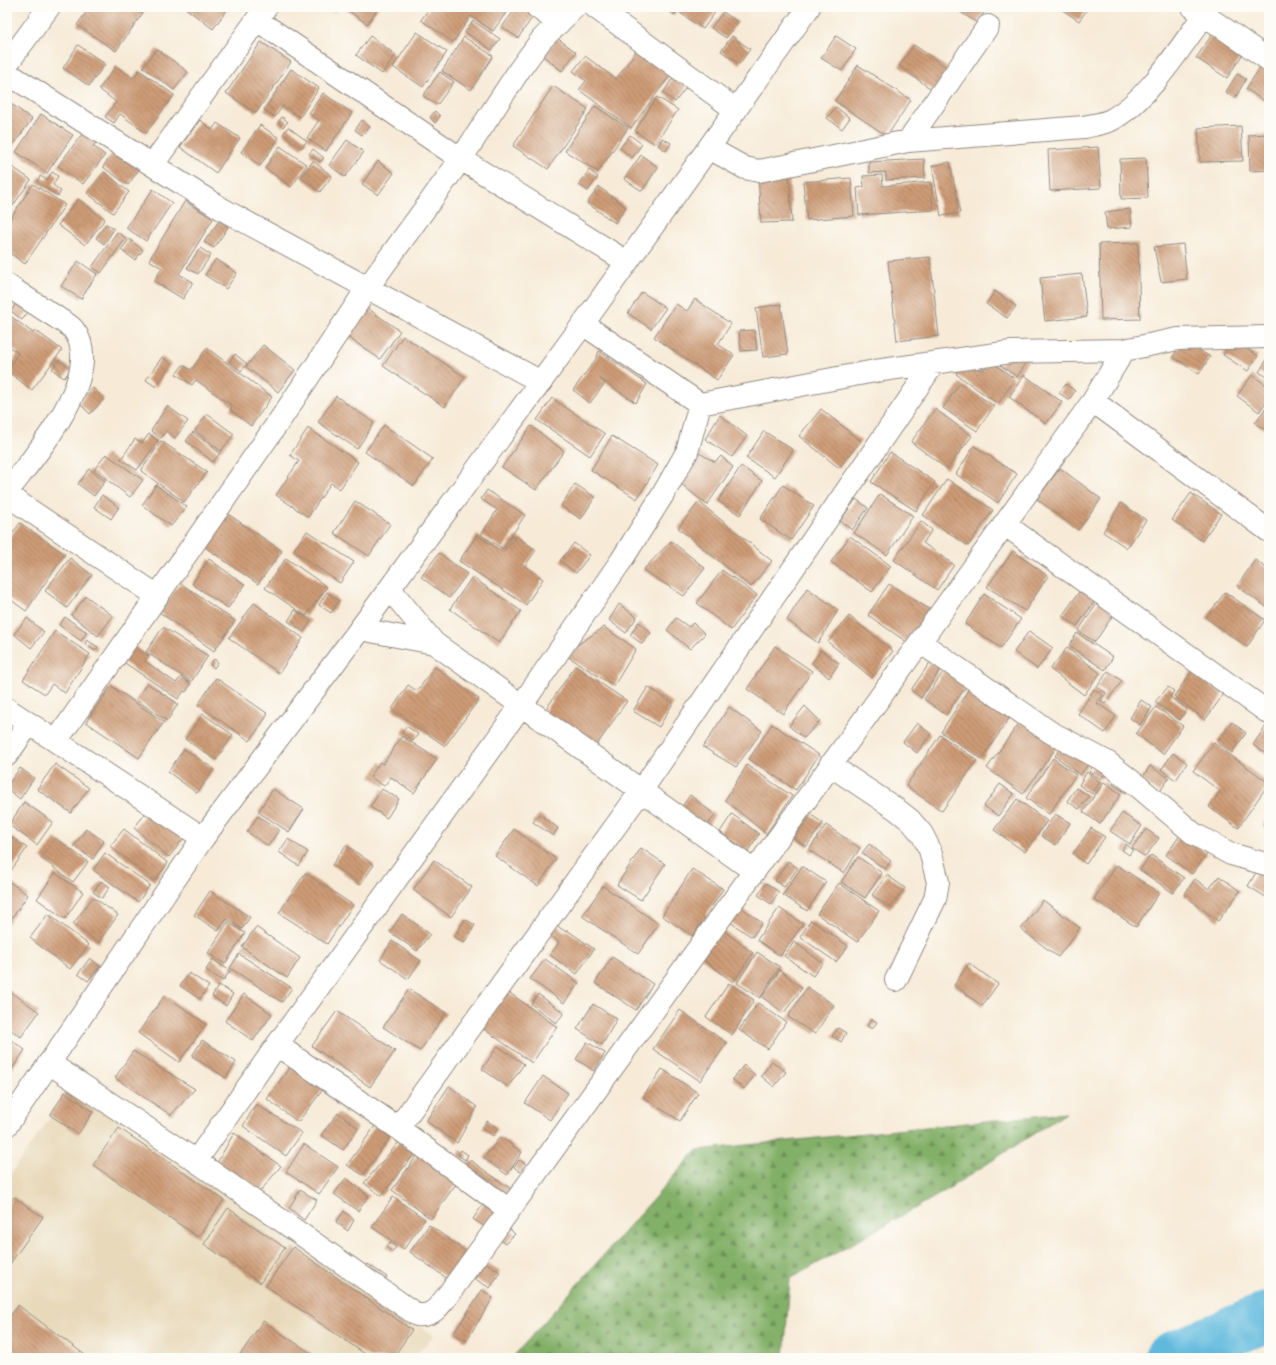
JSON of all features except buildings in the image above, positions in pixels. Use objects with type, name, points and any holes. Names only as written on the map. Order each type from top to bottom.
[{"type":"street","points":[[7,64],[49,7]]},
{"type":"street","points":[[537,7],[558,23]]},
{"type":"street","points":[[57,740],[156,595],[284,414],[368,287],[461,159],[520,69],[542,39],[576,7]]},
{"type":"street","points":[[595,7],[736,110]]},
{"type":"street","points":[[7,1125],[203,838],[390,589],[541,382],[809,7]]},
{"type":"street","points":[[709,148],[745,168],[759,171],[908,141],[1084,128],[1110,121],[1135,102],[1162,70],[1198,11],[1269,60]]},
{"type":"street","points":[[153,164],[262,14],[461,159],[627,262]]},
{"type":"street","points":[[908,141],[988,26]]},
{"type":"street","points":[[7,73],[222,209],[541,382]]},
{"type":"street","points":[[7,285],[72,328],[81,341],[84,358],[79,379],[56,426],[7,492]]},
{"type":"street","points":[[583,324],[700,404],[875,371],[1011,352],[1124,350],[1178,339],[1266,340]]},
{"type":"street","points":[[49,1063],[196,1161],[417,1315],[425,1316],[436,1310],[1093,401],[1124,350]]},
{"type":"street","points":[[398,1128],[641,791],[934,363]]},
{"type":"street","points":[[1093,401],[1269,531]]},
{"type":"street","points":[[196,1161],[277,1045],[522,706],[621,561],[666,489],[687,452],[700,404]]},
{"type":"street","points":[[7,495],[156,595]]},
{"type":"street","points":[[1004,524],[1269,713]]},
{"type":"street","points":[[390,589],[434,643],[754,871]]},
{"type":"street","points":[[360,629],[434,643]]},
{"type":"street","points":[[920,642],[1050,732],[1107,762],[1194,834],[1231,854],[1269,865]]},
{"type":"street","points":[[7,709],[57,740],[203,838]]},
{"type":"street","points":[[7,755],[29,724]]},
{"type":"street","points":[[830,765],[910,820],[922,834],[930,850],[938,882],[935,899],[896,980]]},
{"type":"street","points":[[277,1045],[398,1128],[509,1210]]},
{"type":"shaded area","points":[[71,1088],[434,1336],[413,1358],[7,1358],[7,1179]]},
{"type":"green space","points":[[1066,1113],[940,1194],[790,1279],[784,1358],[512,1358],[697,1150]]},
{"type":"waterway","points":[[1169,1358],[1269,1316]]}]
